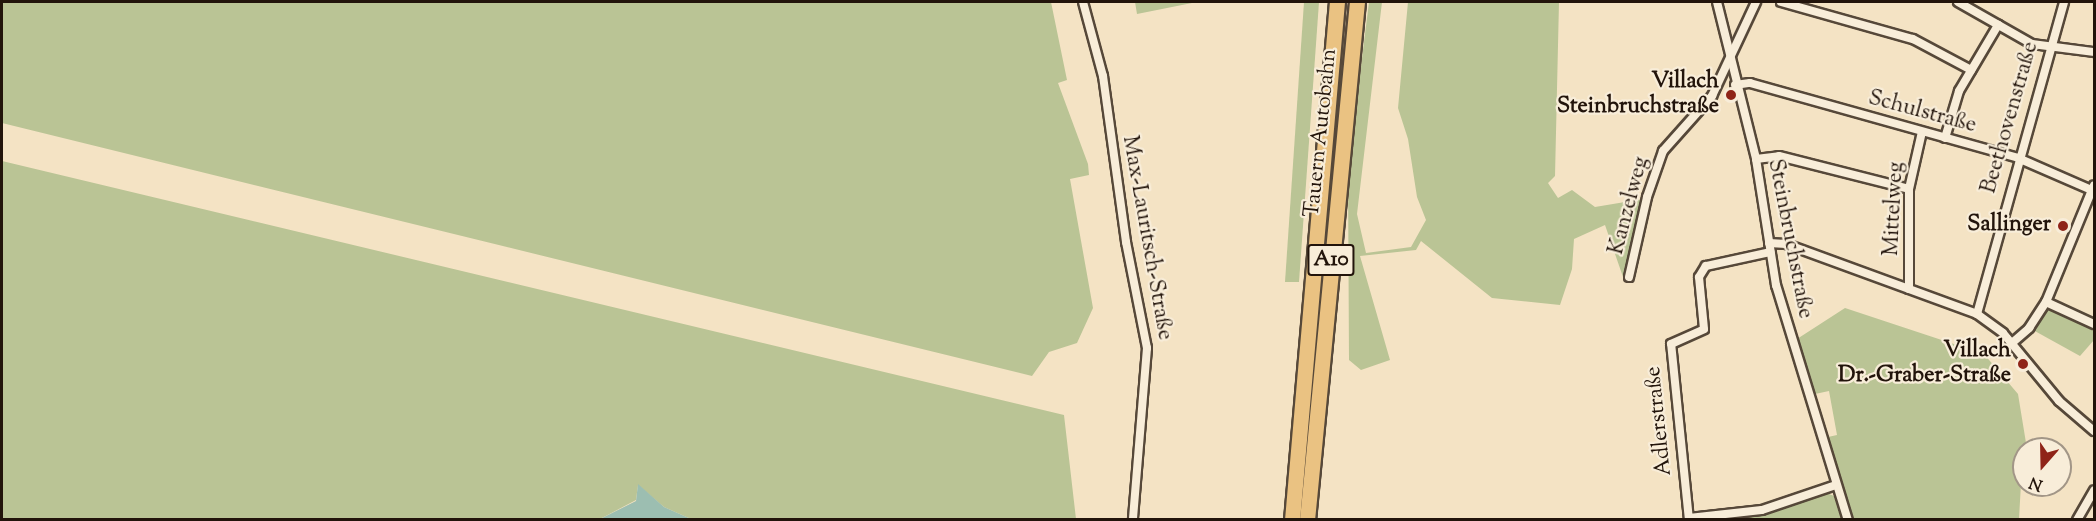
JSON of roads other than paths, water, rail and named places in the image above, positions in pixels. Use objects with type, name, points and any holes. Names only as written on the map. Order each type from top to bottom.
[{"type":"highway","name":"Tauern Autobahn","points":[[1292,519],[1337,2]]},
{"type":"highway","name":"Tauern Autobahn","points":[[1307,519],[1357,2]]},
{"type":"street","name":"Max-Lauritsch-Straße","points":[[1083,2],[1103,76],[1126,242],[1147,348],[1133,519]]},
{"type":"street","name":"Steinbruchstraße","points":[[1717,2],[1728,59],[1756,159],[1770,248],[1788,327],[1848,519]]},
{"type":"street","points":[[1728,59],[1756,2]]},
{"type":"street","points":[[1781,2],[1913,39],[1971,70]]},
{"type":"street","points":[[1958,2],[1998,25],[2049,49],[2094,52]]},
{"type":"street","name":"Beethovenstraße","points":[[1977,314],[2018,158],[2064,2]]},
{"type":"street","points":[[1945,138],[1959,91],[1998,25]]},
{"type":"street","name":"Kanzelweg","points":[[1629,277],[1647,196],[1663,151],[1712,96],[1728,59]]},
{"type":"street","name":"Schulstraße","points":[[1735,86],[1750,83],[2018,158],[2094,188]]},
{"type":"street","name":"Mittelweg","points":[[1909,289],[1909,189],[1922,132]]},
{"type":"street","points":[[1756,159],[1779,156],[1909,189]]},
{"type":"street","points":[[2012,343],[2028,329],[2046,302],[2094,188]]},
{"type":"street","points":[[1770,248],[1786,244],[1977,314],[2012,343],[2059,401],[2094,431]]},
{"type":"street","name":"Adlerstraße","points":[[1770,248],[1706,266],[1699,278],[1704,329],[1671,344],[1689,519],[1762,510],[1836,485]]},
{"type":"street","points":[[2046,302],[2094,324]]},
{"type":"street","points":[[2077,519],[2094,490]]},
{"type":"place","name":"Villach Steinbruchstraße","points":[[1731,95]]},
{"type":"place","name":"Sallinger","points":[[2063,226]]},
{"type":"place","name":"Villach Dr.-Graber-Straße","points":[[2023,364]]}]
